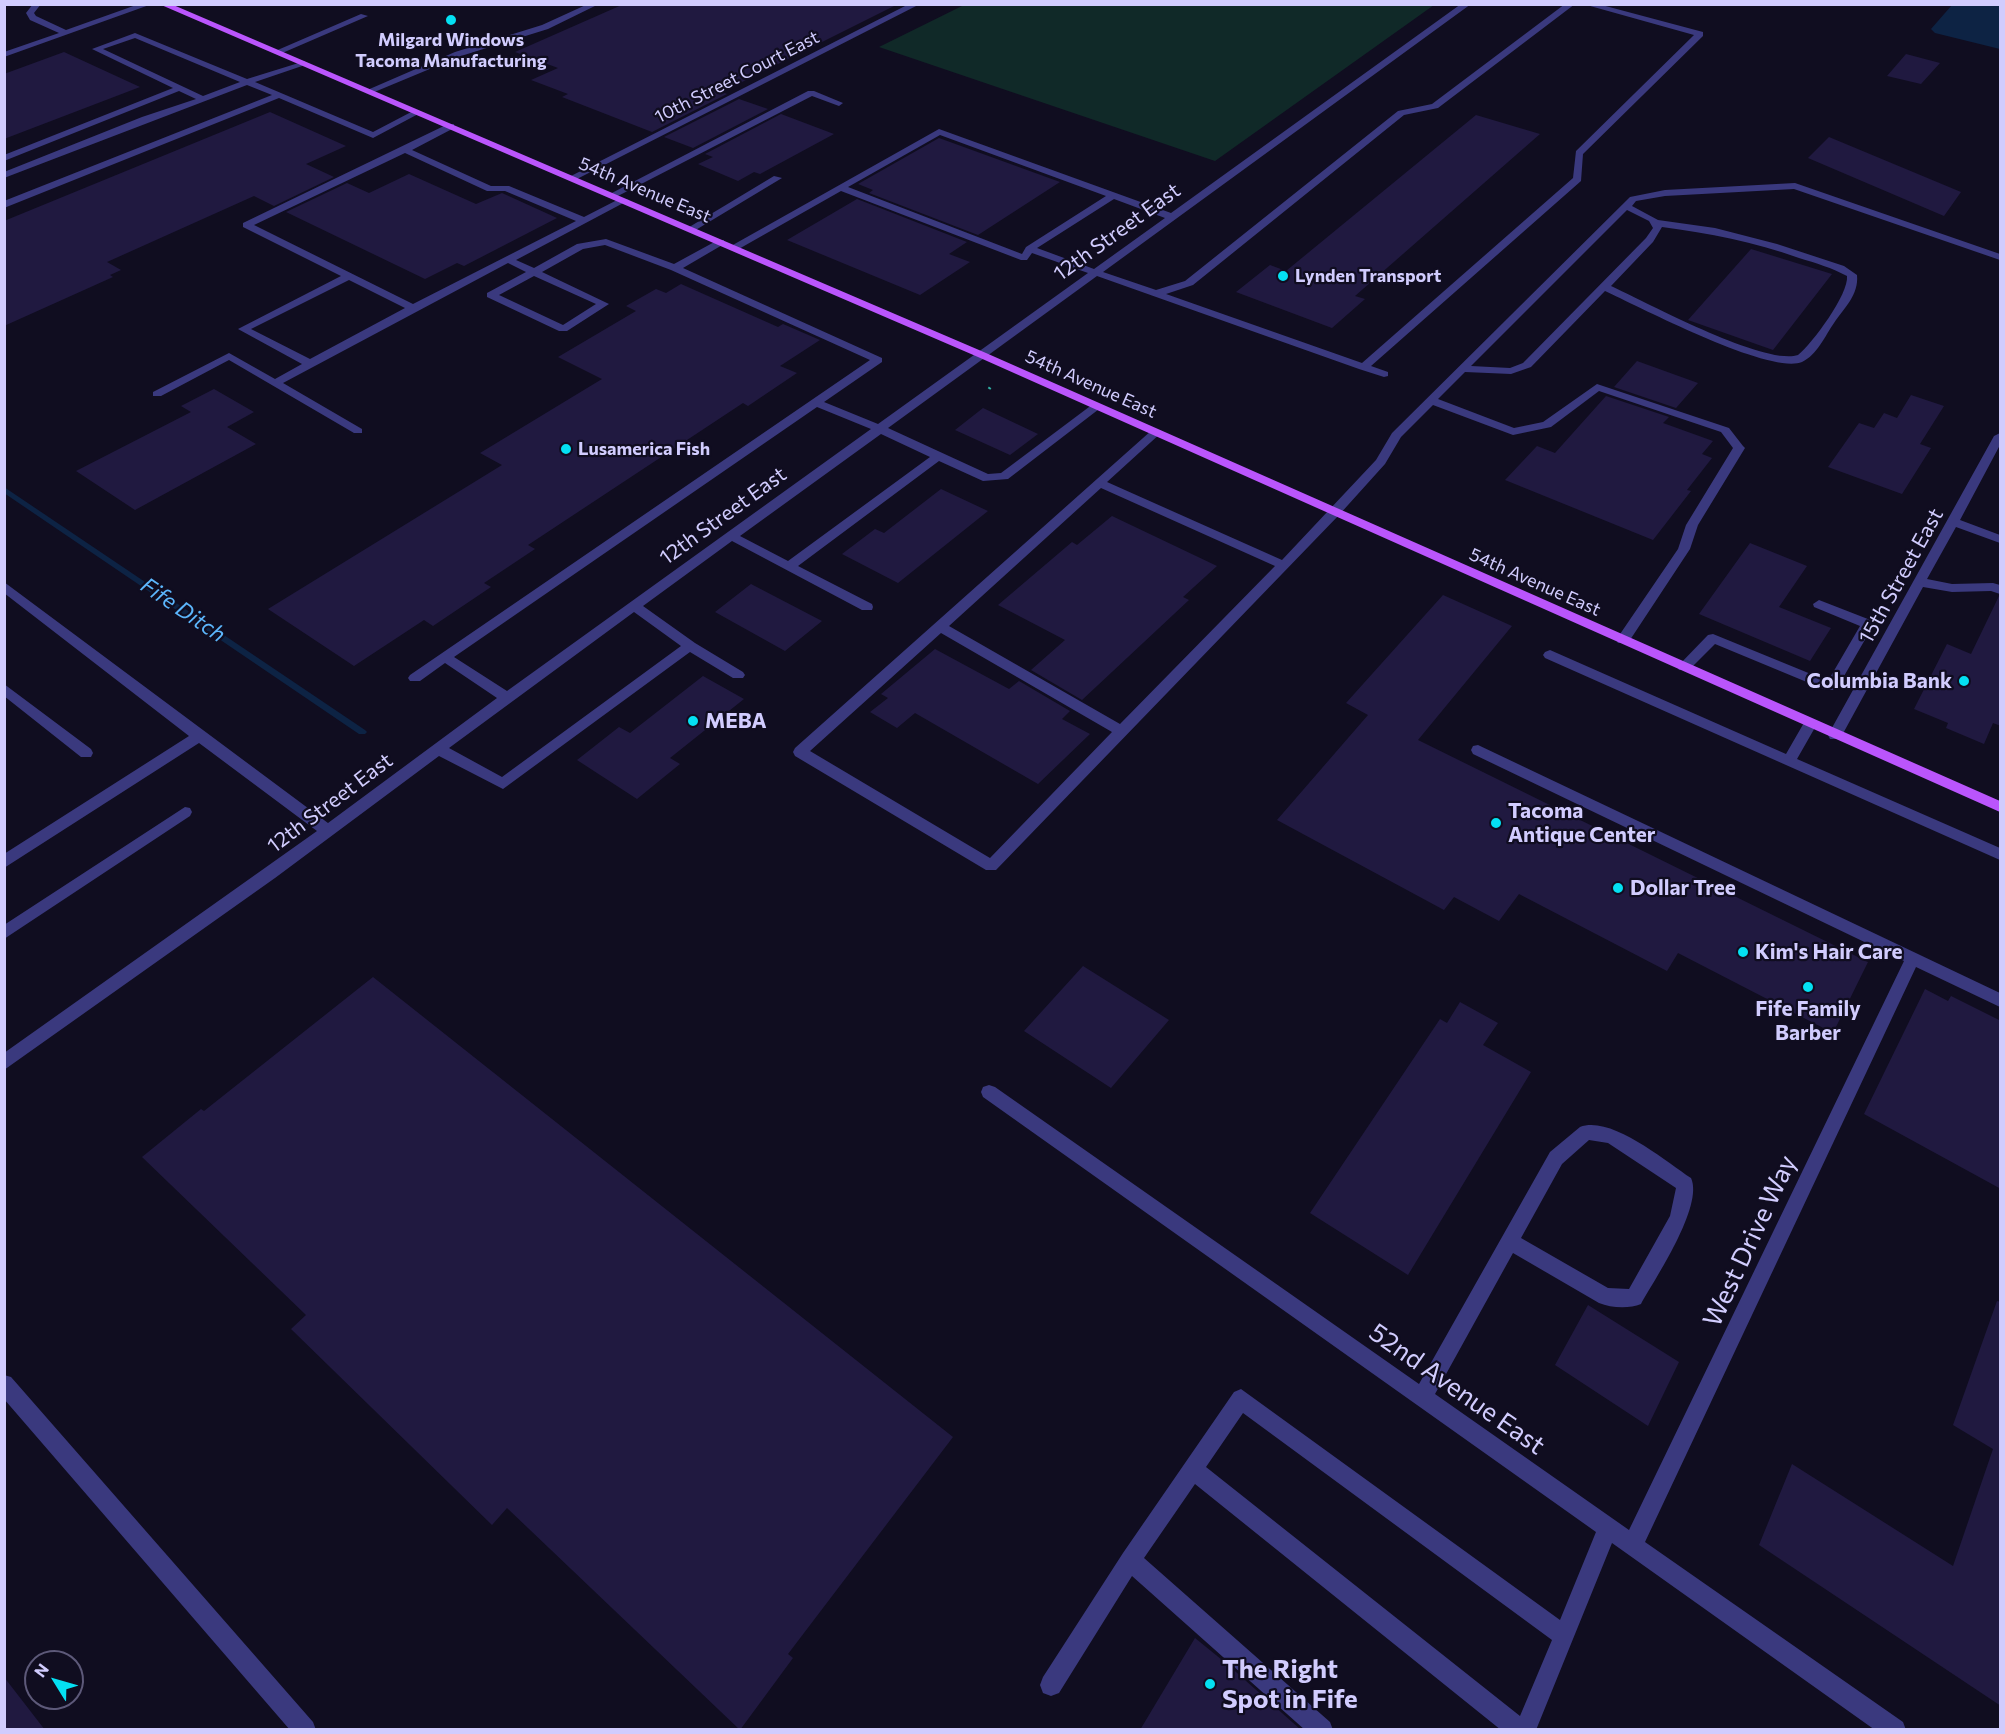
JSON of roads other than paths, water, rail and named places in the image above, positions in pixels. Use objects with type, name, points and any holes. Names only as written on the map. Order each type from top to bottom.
[{"type":"main road","name":"54th Avenue East","points":[[163,4],[982,355],[2001,807]]},
{"type":"street","points":[[37,4],[32,9],[33,18],[66,33]]},
{"type":"street","points":[[4,55],[148,4]]},
{"type":"street","points":[[369,92],[458,54],[545,27],[595,4]]},
{"type":"street","name":"10th Street Court East","points":[[572,178],[916,4]]},
{"type":"street","name":"12th Street East","points":[[4,1063],[328,831],[507,698],[1467,4]]},
{"type":"street","points":[[1158,293],[1189,283],[1401,112],[1435,106],[1571,4]]},
{"type":"street","points":[[1363,366],[1578,180],[1580,153],[1700,34],[1587,4]]},
{"type":"street","points":[[277,52],[364,16]]},
{"type":"street","points":[[203,99],[96,49],[135,35],[373,135],[418,112]]},
{"type":"street","points":[[4,175],[145,119],[302,63]]},
{"type":"street","points":[[4,158],[180,88]]},
{"type":"street","points":[[613,195],[811,93],[839,103]]},
{"type":"street","points":[[4,205],[279,95]]},
{"type":"street","points":[[413,308],[246,225],[451,126]]},
{"type":"street","points":[[734,248],[939,132],[1173,217]]},
{"type":"street","points":[[405,150],[490,189],[506,188],[584,221]]},
{"type":"street","points":[[691,229],[777,178]]},
{"type":"street","points":[[1156,432],[800,753],[991,866],[1335,512],[1381,462],[1396,435],[1633,198],[1665,193],[1795,186],[2001,257]]},
{"type":"street","points":[[841,188],[1024,258],[1029,249],[1114,195]]},
{"type":"street","points":[[275,383],[413,308],[624,201]]},
{"type":"street","points":[[1605,287],[1714,337],[1777,359],[1797,360],[1807,352],[1849,294],[1854,283],[1852,275],[1840,268],[1774,246],[1715,231],[1657,223],[1625,206]]},
{"type":"street","points":[[1462,369],[1511,371],[1527,365],[1650,240],[1658,228],[1657,223]]},
{"type":"street","points":[[415,678],[878,360],[675,268],[606,242],[580,246],[534,272],[491,295],[562,329],[604,304],[534,272],[509,260]]},
{"type":"street","points":[[675,268],[721,242]]},
{"type":"street","points":[[1029,249],[1384,374]]},
{"type":"street","points":[[309,363],[243,328],[349,276]]},
{"type":"street","points":[[157,394],[229,356],[358,431]]},
{"type":"street","points":[[1431,400],[1513,432],[1547,424],[1597,387],[1725,430],[1739,448],[1692,525],[1684,549],[1623,640]]},
{"type":"street","points":[[815,403],[987,478],[1004,476],[1097,406]]},
{"type":"street","name":"15th Street East","points":[[1835,735],[2001,436]]},
{"type":"street","points":[[789,566],[938,456]]},
{"type":"street","points":[[1100,483],[1283,565]]},
{"type":"street","points":[[1953,522],[2001,539]]},
{"type":"street","points":[[731,536],[867,607]]},
{"type":"street","points":[[1920,582],[1953,588],[1993,587],[2001,590]]},
{"type":"street","points":[[4,586],[328,831]]},
{"type":"street","points":[[1819,604],[1891,634]]},
{"type":"street","points":[[634,606],[690,646],[738,675]]},
{"type":"street","points":[[1684,668],[1713,638],[1831,687],[1868,624]]},
{"type":"street","points":[[940,627],[1121,731]]},
{"type":"street","points":[[439,749],[503,784],[690,646]]},
{"type":"street","points":[[1550,655],[2001,854]]},
{"type":"street","points":[[445,657],[507,698]]},
{"type":"street","points":[[4,689],[86,753]]},
{"type":"street","points":[[1789,761],[1810,724]]},
{"type":"street","points":[[4,862],[200,736]]},
{"type":"street","points":[[1478,750],[2001,999]]},
{"type":"street","points":[[4,933],[185,812]]},
{"type":"street","name":"West Drive Way","points":[[1632,1546],[1913,958]]},
{"type":"street","name":"52nd Avenue East","points":[[989,1092],[1895,1730]]},
{"type":"street","points":[[1422,1398],[1509,1241],[1556,1158],[1586,1132],[1612,1136],[1685,1184],[1679,1218],[1634,1298],[1606,1297],[1509,1241]]},
{"type":"street","points":[[4,1384],[305,1730]]},
{"type":"street","points":[[1051,1685],[1130,1560],[1241,1399],[1564,1636]]},
{"type":"street","points":[[1192,1469],[1519,1730]]},
{"type":"street","points":[[1525,1730],[1608,1529]]},
{"type":"street","points":[[1130,1560],[1322,1730]]},
{"type":"water","points":[[1952,5],[2000,5],[2000,49],[1935,33],[1931,29]]},
{"type":"waterway","name":"Fife Ditch","points":[[4,489],[362,732]]},
{"type":"place","name":"Milgard Windows Tacoma Manufacturing","points":[[451,20]]},
{"type":"place","name":"Lynden Transport","points":[[1283,276]]},
{"type":"place","name":"Lusamerica Fish","points":[[566,449]]},
{"type":"place","name":"Columbia Bank","points":[[1964,681]]},
{"type":"place","name":"MEBA","points":[[693,721]]},
{"type":"place","name":"Tacoma Antique Center","points":[[1496,823]]},
{"type":"place","name":"Dollar Tree","points":[[1618,888]]},
{"type":"place","name":"Kim's Hair Care","points":[[1743,952]]},
{"type":"place","name":"Fife Family Barber","points":[[1808,987]]},
{"type":"place","name":"The Right Spot in Fife","points":[[1210,1684]]}]
